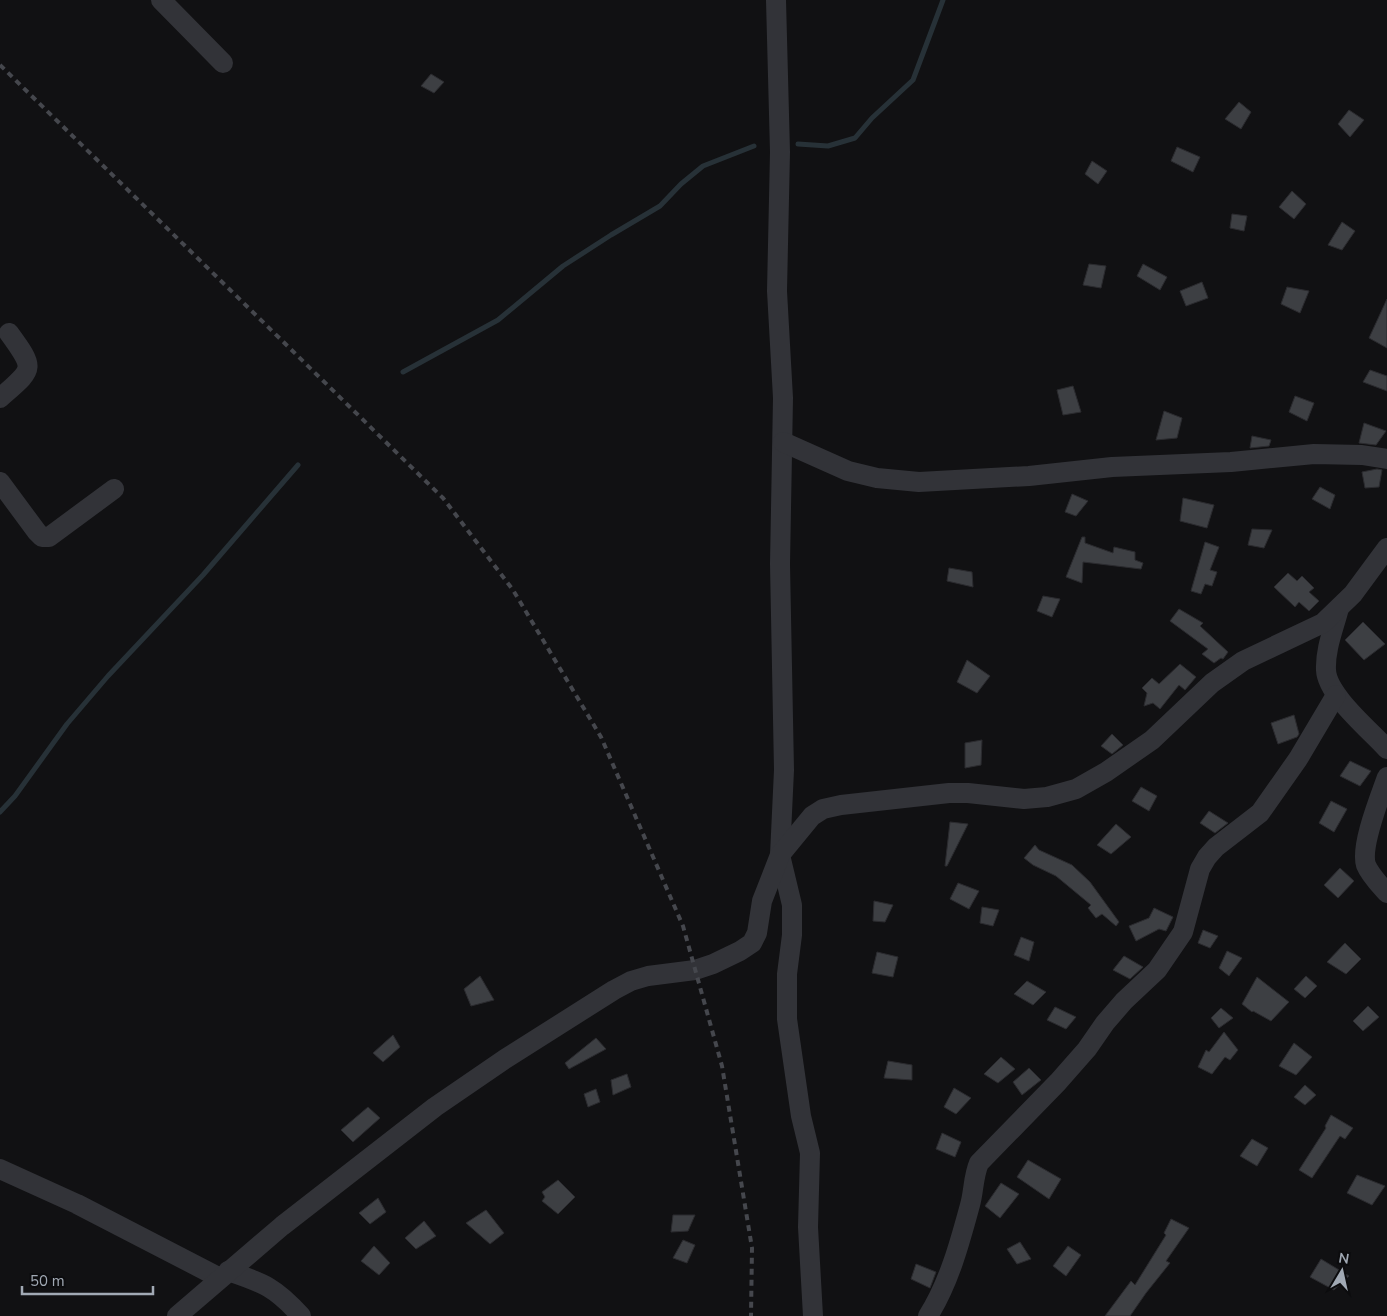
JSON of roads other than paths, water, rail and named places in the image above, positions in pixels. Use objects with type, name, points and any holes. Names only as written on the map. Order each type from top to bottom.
[{"type":"street","points":[[161,0],[223,63]]},
{"type":"street","points":[[776,0],[780,152],[777,291],[783,398],[780,564],[784,770],[780,854],[792,905],[792,935],[787,974],[787,1019],[801,1116],[810,1153],[808,1226],[813,1316]]},
{"type":"street","points":[[0,398],[24,376],[29,367],[27,358],[9,333]]},
{"type":"street","points":[[783,442],[848,470],[877,478],[919,482],[1030,476],[1112,467],[1231,462],[1314,454],[1362,455],[1387,459]]},
{"type":"street","points":[[0,482],[37,532],[42,537],[49,538],[114,489]]},
{"type":"street","points":[[177,1316],[282,1226],[435,1107],[505,1059],[631,981],[648,976],[695,970],[740,952],[752,943],[756,934],[762,901],[780,854],[812,816],[823,809],[841,805],[949,793],[968,793],[1024,799],[1047,797],[1076,789],[1106,772],[1152,740],[1212,683],[1235,667],[1323,623],[1353,594],[1387,548]]},
{"type":"street","points":[[1339,608],[1328,653],[1326,670],[1329,682],[1336,695],[1387,749]]},
{"type":"street","points":[[928,1316],[938,1300],[957,1250],[971,1202],[974,1173],[979,1164],[1058,1082],[1088,1048],[1105,1023],[1124,1001],[1157,970],[1183,932],[1200,869],[1207,856],[1260,813],[1298,759],[1336,695]]},
{"type":"street","points":[[1387,777],[1372,821],[1365,850],[1366,864],[1387,893]]},
{"type":"street","points":[[0,1169],[224,1275],[260,1282],[284,1296],[301,1316]]},
{"type":"waterway","points":[[798,144],[828,146],[855,138],[872,118],[913,80],[943,0]]},
{"type":"waterway","points":[[403,372],[498,320],[563,266],[660,206],[681,184],[703,166],[754,146]]},
{"type":"waterway","points":[[0,812],[15,796],[67,724],[108,676],[203,575],[298,465]]},
{"type":"railway","points":[[0,65],[443,498],[513,590],[601,737],[683,926],[722,1066],[752,1248],[751,1316]]}]
